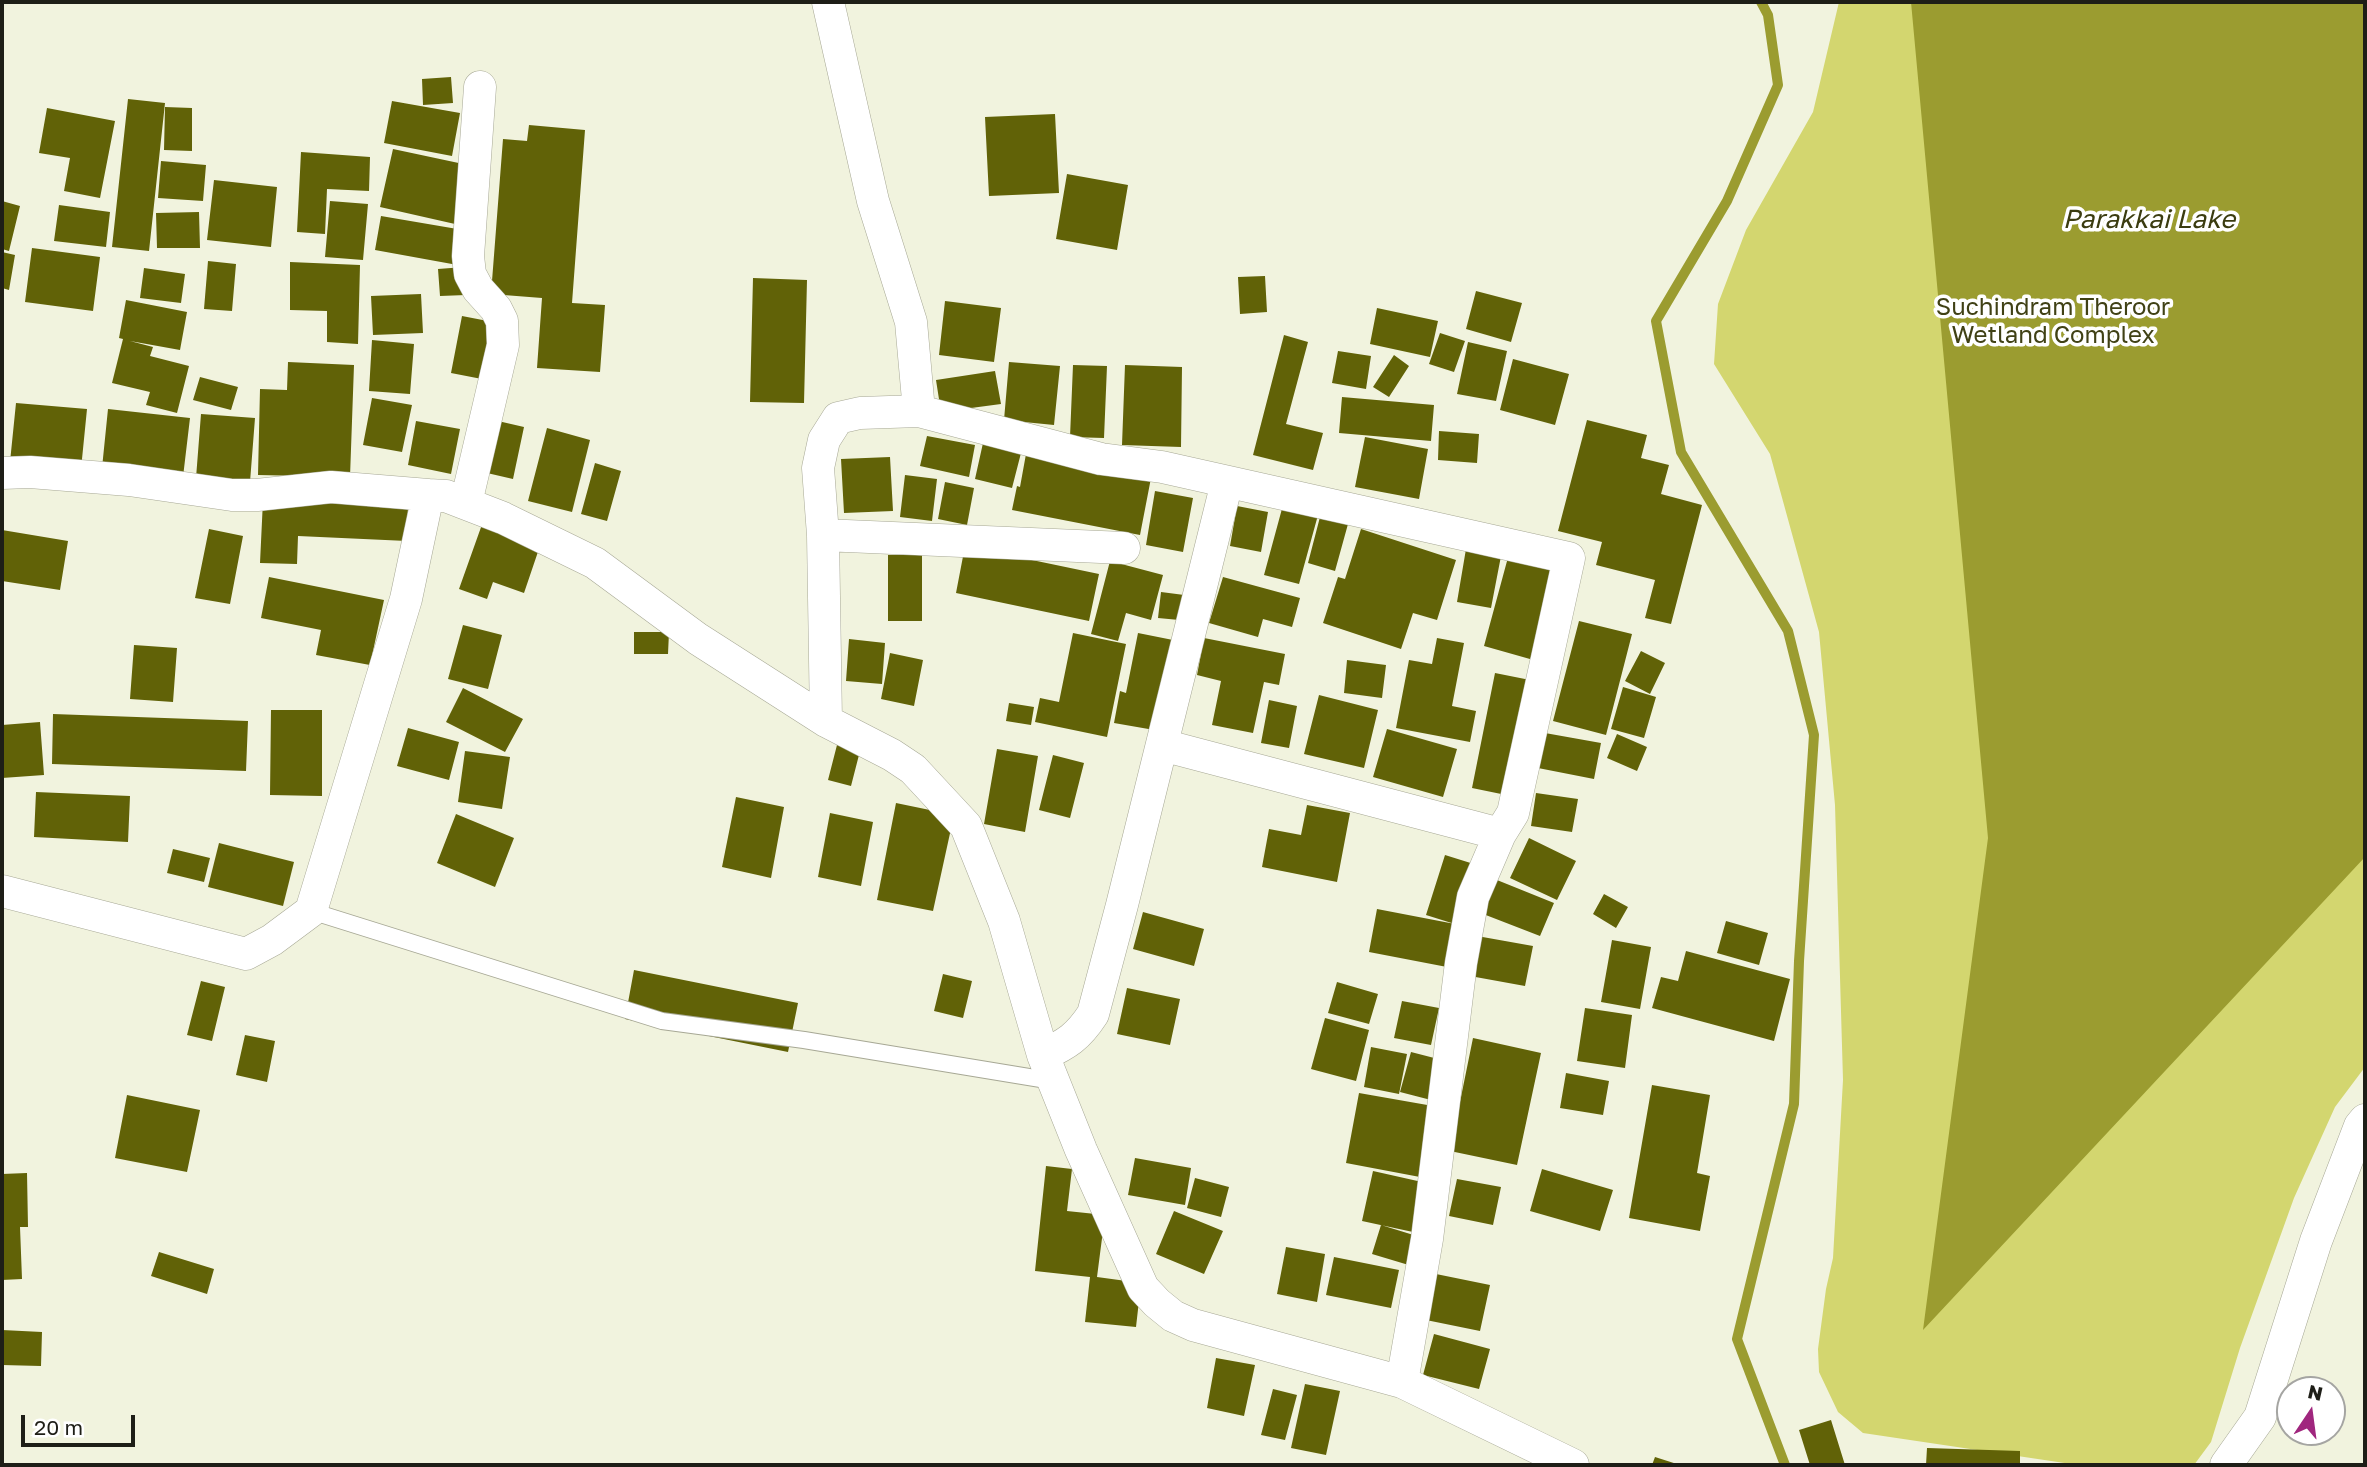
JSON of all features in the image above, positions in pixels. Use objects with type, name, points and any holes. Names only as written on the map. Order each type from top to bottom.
[{"type":"street","points":[[828,2],[873,201],[911,322],[919,411]]},
{"type":"street","points":[[466,503],[503,345],[502,321],[470,274],[468,256],[480,87]]},
{"type":"street","points":[[826,721],[823,535],[818,468],[830,428],[838,418],[860,413],[919,411],[1101,459],[1162,467],[1569,558],[1513,813],[1500,834],[1473,897],[1461,963],[1427,1239],[1402,1382]]},
{"type":"street","points":[[2,473],[30,472],[129,480],[232,495],[331,487],[446,496],[503,518],[595,563],[698,639],[826,721],[892,754],[913,769],[966,826],[1004,920],[1049,1068],[1081,1150],[1143,1288],[1157,1303],[1173,1316],[1215,1332],[1402,1382],[1573,1465]]},
{"type":"street","points":[[1049,1068],[1093,1014],[1227,482]]},
{"type":"street","points":[[2,891],[246,954],[272,940],[311,911],[406,599],[428,495]]},
{"type":"street","points":[[823,535],[1124,548]]},
{"type":"street","points":[[1162,745],[1500,834]]},
{"type":"street","points":[[2226,1465],[2260,1417],[2316,1241],[2360,1126],[2365,1120]]},
{"type":"lane","points":[[311,911],[662,1021],[1049,1068]]},
{"type":"green space","name":"Suchindram Theroor Wetland Complex","points":[[1839,2],[2365,2],[2365,1067],[2335,1107],[2294,1198],[2240,1348],[2211,1442],[2194,1465],[2078,1465],[1863,1433],[1838,1412],[1819,1372],[1818,1349],[1833,1258],[1843,1080],[1835,805],[1819,632],[1770,454],[1714,364],[1718,304],[1746,230],[1813,112]]},
{"type":"water","name":"Parakkai Lake","points":[[1911,2],[2365,2],[2365,857],[1923,1330],[1988,838]]},
{"type":"building","points":[[451,77],[453,103],[423,105],[422,79]]},
{"type":"building","points":[[128,99],[165,103],[149,251],[112,247]]},
{"type":"building","points":[[392,101],[460,113],[452,156],[384,143]]},
{"type":"building","points":[[165,107],[192,108],[192,151],[164,150]]},
{"type":"building","points":[[47,108],[115,121],[100,198],[64,191],[70,158],[39,153]]},
{"type":"building","points":[[1055,114],[1059,193],[989,196],[985,117]]},
{"type":"building","points":[[529,125],[585,130],[572,303],[605,305],[600,372],[537,368],[542,298],[491,294],[503,139],[527,141]]},
{"type":"building","points":[[393,149],[468,165],[455,224],[380,207]]},
{"type":"building","points":[[301,152],[370,157],[369,191],[327,189],[325,234],[297,232]]},
{"type":"building","points":[[161,161],[206,165],[203,201],[158,198]]},
{"type":"building","points":[[1067,174],[1128,185],[1117,250],[1056,239]]},
{"type":"building","points":[[214,180],[277,187],[271,247],[207,240]]},
{"type":"building","points":[[2,201],[20,206],[9,251],[2,249]]},
{"type":"building","points":[[330,201],[368,204],[363,260],[325,257]]},
{"type":"building","points":[[59,205],[110,212],[106,247],[54,241]]},
{"type":"building","points":[[199,212],[200,248],[157,248],[156,213]]},
{"type":"building","points":[[381,216],[469,231],[463,266],[375,250]]},
{"type":"building","points":[[32,248],[100,257],[93,311],[25,302]]},
{"type":"building","points":[[2,252],[15,255],[9,290],[2,288]]},
{"type":"building","points":[[208,261],[236,264],[232,311],[204,309]]},
{"type":"building","points":[[290,262],[360,265],[358,344],[327,342],[327,311],[290,310]]},
{"type":"building","points":[[464,267],[466,295],[440,296],[438,269]]},
{"type":"building","points":[[144,268],[185,274],[181,303],[140,298]]},
{"type":"building","points":[[1265,276],[1267,312],[1240,314],[1238,277]]},
{"type":"building","points":[[753,278],[807,280],[804,403],[750,402]]},
{"type":"building","points":[[1476,291],[1522,303],[1511,342],[1466,329]]},
{"type":"building","points":[[421,294],[423,333],[373,335],[371,296]]},
{"type":"building","points":[[126,300],[187,312],[180,350],[130,341],[153,347],[150,356],[189,366],[177,413],[146,405],[150,392],[112,383],[123,339],[119,338]]},
{"type":"building","points":[[945,301],[1001,308],[994,362],[939,355]]},
{"type":"building","points":[[1377,308],[1438,321],[1430,357],[1370,344]]},
{"type":"building","points":[[462,316],[498,323],[487,380],[451,373]]},
{"type":"building","points":[[1440,333],[1465,341],[1454,372],[1429,364]]},
{"type":"building","points":[[1284,335],[1308,342],[1286,424],[1323,433],[1313,470],[1253,455]]},
{"type":"building","points":[[372,340],[414,344],[410,394],[369,391]]},
{"type":"building","points":[[1468,342],[1507,351],[1496,401],[1457,394]]},
{"type":"building","points":[[1338,351],[1371,356],[1366,389],[1332,383]]},
{"type":"building","points":[[1394,355],[1409,366],[1389,397],[1373,387]]},
{"type":"building","points":[[1513,359],[1569,374],[1555,425],[1500,410]]},
{"type":"building","points":[[288,362],[354,365],[350,477],[258,475],[260,389],[287,390]]},
{"type":"building","points":[[1009,362],[1060,366],[1054,425],[1004,420]]},
{"type":"building","points":[[1073,365],[1107,366],[1104,438],[1070,437]]},
{"type":"building","points":[[1125,365],[1182,367],[1181,447],[1122,445]]},
{"type":"building","points":[[995,371],[1001,404],[941,412],[936,380]]},
{"type":"building","points":[[200,377],[238,387],[231,410],[193,400]]},
{"type":"building","points":[[1342,397],[1434,405],[1431,441],[1339,433]]},
{"type":"building","points":[[372,398],[412,405],[402,452],[363,445]]},
{"type":"building","points":[[16,403],[87,409],[81,469],[10,462]]},
{"type":"building","points":[[108,409],[190,418],[183,477],[102,468]]},
{"type":"building","points":[[201,414],[255,418],[250,482],[196,478]]},
{"type":"building","points":[[1587,420],[1647,435],[1641,458],[1669,465],[1661,494],[1702,505],[1671,624],[1645,618],[1655,580],[1596,565],[1602,542],[1558,531]]},
{"type":"building","points":[[416,421],[460,429],[451,474],[408,465]]},
{"type":"building","points":[[498,421],[524,427],[513,479],[487,473]]},
{"type":"building","points":[[547,428],[590,440],[572,512],[528,501]]},
{"type":"building","points":[[1439,431],[1479,434],[1477,463],[1438,460]]},
{"type":"building","points":[[927,436],[975,445],[969,477],[920,466]]},
{"type":"building","points":[[1365,437],[1428,449],[1419,499],[1355,487]]},
{"type":"building","points":[[983,443],[1021,453],[1012,488],[975,479]]},
{"type":"building","points":[[1026,454],[1151,478],[1140,535],[1012,510],[1017,486],[1020,487]]},
{"type":"building","points":[[890,457],[893,511],[844,513],[841,459]]},
{"type":"building","points":[[595,463],[621,471],[607,521],[581,514]]},
{"type":"building","points":[[905,475],[937,479],[932,521],[900,517]]},
{"type":"building","points":[[945,482],[974,488],[967,525],[938,519]]},
{"type":"building","points":[[1155,491],[1193,498],[1183,552],[1146,545]]},
{"type":"building","points":[[263,500],[408,507],[407,541],[298,536],[297,564],[260,563]]},
{"type":"building","points":[[1283,505],[1318,515],[1299,584],[1264,575]]},
{"type":"building","points":[[1237,506],[1268,512],[1261,552],[1230,546]]},
{"type":"building","points":[[485,516],[543,537],[524,593],[493,582],[487,599],[459,589]]},
{"type":"building","points":[[1320,517],[1348,524],[1335,571],[1308,563]]},
{"type":"building","points":[[209,529],[243,536],[230,604],[195,598]]},
{"type":"building","points":[[1361,529],[1456,560],[1437,620],[1413,613],[1401,649],[1323,623],[1338,577],[1345,579]]},
{"type":"building","points":[[2,530],[68,541],[60,590],[2,581]]},
{"type":"building","points":[[965,546],[1099,574],[1089,621],[956,593]]},
{"type":"building","points":[[1466,549],[1501,556],[1491,608],[1457,602]]},
{"type":"building","points":[[1510,550],[1565,565],[1537,661],[1484,646]]},
{"type":"building","points":[[888,555],[922,555],[922,621],[888,621]]},
{"type":"building","points":[[1110,561],[1163,575],[1151,620],[1126,613],[1118,641],[1091,634]]},
{"type":"building","points":[[269,577],[384,600],[370,665],[316,655],[321,630],[261,618]]},
{"type":"building","points":[[1223,577],[1300,598],[1292,627],[1263,619],[1258,637],[1209,623]]},
{"type":"building","points":[[1161,592],[1192,596],[1190,621],[1158,618]]},
{"type":"building","points":[[1579,621],[1632,634],[1606,735],[1553,721]]},
{"type":"building","points":[[463,625],[502,635],[488,689],[448,679]]},
{"type":"building","points":[[634,632],[669,632],[668,654],[634,654]]},
{"type":"building","points":[[1073,633],[1126,644],[1107,737],[1035,722],[1040,698],[1059,702]]},
{"type":"building","points":[[1138,633],[1178,641],[1160,731],[1114,723],[1120,691],[1126,693]]},
{"type":"building","points":[[1204,638],[1285,654],[1279,685],[1264,682],[1253,733],[1212,725],[1221,681],[1197,675]]},
{"type":"building","points":[[1437,638],[1464,643],[1452,706],[1476,711],[1470,742],[1396,728],[1409,660],[1432,664]]},
{"type":"building","points":[[849,639],[885,643],[882,684],[846,681]]},
{"type":"building","points":[[134,645],[177,648],[173,702],[130,699]]},
{"type":"building","points":[[1641,651],[1665,663],[1650,694],[1625,681]]},
{"type":"building","points":[[890,653],[923,660],[914,706],[881,699]]},
{"type":"building","points":[[1347,660],[1386,665],[1382,698],[1344,693]]},
{"type":"building","points":[[1495,673],[1535,681],[1511,796],[1472,788]]},
{"type":"building","points":[[1623,687],[1656,697],[1644,738],[1611,729]]},
{"type":"building","points":[[463,688],[523,719],[505,752],[446,722]]},
{"type":"building","points":[[1319,695],[1378,710],[1364,768],[1304,754]]},
{"type":"building","points":[[1269,700],[1297,706],[1289,748],[1261,743]]},
{"type":"building","points":[[1009,703],[1034,707],[1031,725],[1006,721]]},
{"type":"building","points":[[271,710],[322,710],[322,796],[270,795]]},
{"type":"building","points":[[53,714],[248,721],[246,771],[52,764]]},
{"type":"building","points":[[40,722],[44,775],[2,778],[2,725]]},
{"type":"building","points":[[408,728],[459,742],[449,780],[397,766]]},
{"type":"building","points":[[1387,729],[1457,749],[1443,797],[1373,777]]},
{"type":"building","points":[[1545,733],[1601,743],[1594,779],[1538,768]]},
{"type":"building","points":[[1617,734],[1647,747],[1637,771],[1607,758]]},
{"type":"building","points":[[837,745],[860,751],[851,786],[828,780]]},
{"type":"building","points":[[997,749],[1038,756],[1025,832],[984,824]]},
{"type":"building","points":[[465,751],[510,757],[502,809],[458,802]]},
{"type":"building","points":[[1053,755],[1084,763],[1070,818],[1039,810]]},
{"type":"building","points":[[36,792],[130,796],[128,842],[34,837]]},
{"type":"building","points":[[1536,793],[1578,799],[1572,832],[1531,826]]},
{"type":"building","points":[[736,797],[784,807],[771,878],[722,867]]},
{"type":"building","points":[[896,803],[954,815],[933,911],[877,900]]},
{"type":"building","points":[[1307,805],[1350,813],[1337,882],[1262,867],[1269,829],[1301,835]]},
{"type":"building","points":[[830,813],[873,822],[861,886],[818,877]]},
{"type":"building","points":[[456,814],[514,838],[495,887],[437,863]]},
{"type":"building","points":[[1529,838],[1576,861],[1557,900],[1510,878]]},
{"type":"building","points":[[219,843],[294,862],[283,906],[208,887]]},
{"type":"building","points":[[173,849],[210,858],[204,882],[167,873]]},
{"type":"building","points":[[1445,855],[1477,865],[1458,925],[1426,915]]},
{"type":"building","points":[[1492,878],[1554,903],[1540,936],[1478,912]]},
{"type":"building","points":[[1604,894],[1628,907],[1616,928],[1593,914]]},
{"type":"building","points":[[1377,909],[1455,924],[1447,967],[1369,952]]},
{"type":"building","points":[[1143,912],[1204,929],[1194,966],[1133,949]]},
{"type":"building","points":[[1726,921],[1768,933],[1759,965],[1717,953]]},
{"type":"building","points":[[1477,936],[1533,946],[1525,986],[1470,976]]},
{"type":"building","points":[[1612,940],[1651,947],[1640,1009],[1601,1002]]},
{"type":"building","points":[[1686,951],[1790,979],[1774,1041],[1652,1008],[1661,977],[1678,981]]},
{"type":"building","points":[[634,970],[798,1003],[788,1052],[625,1019]]},
{"type":"building","points":[[943,974],[972,981],[963,1018],[934,1011]]},
{"type":"building","points":[[201,981],[225,987],[212,1041],[187,1035]]},
{"type":"building","points":[[1337,982],[1378,994],[1369,1024],[1328,1013]]},
{"type":"building","points":[[1127,988],[1180,999],[1170,1045],[1117,1034]]},
{"type":"building","points":[[1402,1001],[1439,1008],[1431,1045],[1394,1038]]},
{"type":"building","points":[[1585,1008],[1632,1015],[1625,1068],[1577,1061]]},
{"type":"building","points":[[1325,1018],[1369,1030],[1356,1081],[1311,1069]]},
{"type":"building","points":[[245,1035],[275,1041],[267,1082],[236,1075]]},
{"type":"building","points":[[1473,1038],[1541,1053],[1517,1165],[1450,1151]]},
{"type":"building","points":[[1371,1047],[1407,1054],[1399,1094],[1364,1087]]},
{"type":"building","points":[[1411,1052],[1442,1060],[1431,1100],[1400,1092]]},
{"type":"building","points":[[1566,1073],[1609,1081],[1603,1115],[1560,1108]]},
{"type":"building","points":[[1652,1085],[1710,1095],[1697,1173],[1710,1176],[1700,1231],[1629,1218]]},
{"type":"building","points":[[1359,1093],[1433,1106],[1420,1177],[1346,1163]]},
{"type":"building","points":[[127,1095],[200,1110],[187,1172],[115,1158]]},
{"type":"building","points":[[1135,1158],[1191,1168],[1185,1205],[1128,1195]]},
{"type":"building","points":[[1046,1166],[1072,1169],[1067,1211],[1105,1215],[1097,1277],[1141,1283],[1136,1327],[1085,1322],[1090,1277],[1035,1271]]},
{"type":"building","points":[[1542,1169],[1613,1190],[1600,1231],[1530,1211]]},
{"type":"building","points":[[1373,1171],[1422,1182],[1413,1232],[1362,1221]]},
{"type":"building","points":[[27,1173],[28,1227],[20,1227],[22,1279],[2,1280],[2,1174]]},
{"type":"building","points":[[1195,1178],[1229,1187],[1221,1217],[1187,1208]]},
{"type":"building","points":[[1457,1179],[1501,1187],[1493,1225],[1449,1216]]},
{"type":"building","points":[[1174,1211],[1223,1231],[1204,1274],[1156,1254]]},
{"type":"building","points":[[1381,1225],[1420,1237],[1412,1266],[1372,1254]]},
{"type":"building","points":[[1286,1247],[1325,1254],[1317,1302],[1277,1294]]},
{"type":"building","points":[[159,1252],[214,1269],[207,1294],[151,1276]]},
{"type":"building","points":[[1334,1257],[1399,1270],[1391,1308],[1326,1295]]},
{"type":"building","points":[[1436,1274],[1490,1285],[1480,1331],[1426,1320]]},
{"type":"building","points":[[2,1330],[42,1332],[41,1366],[2,1365]]},
{"type":"building","points":[[1434,1334],[1490,1349],[1479,1389],[1423,1375]]},
{"type":"building","points":[[1216,1358],[1255,1365],[1244,1416],[1207,1408]]},
{"type":"building","points":[[1305,1384],[1340,1391],[1326,1455],[1291,1448]]},
{"type":"building","points":[[1273,1389],[1297,1395],[1285,1440],[1261,1435]]},
{"type":"building","points":[[1831,1420],[1845,1465],[1810,1465],[1799,1430]]},
{"type":"building","points":[[1927,1448],[2020,1451],[2020,1465],[1926,1465]]},
{"type":"building","points":[[1655,1457],[1680,1465],[1652,1465]]},
{"type":"waterway","points":[[1761,2],[1768,15],[1778,85],[1727,201],[1656,321],[1681,452],[1788,631],[1814,735],[1799,961],[1794,1104],[1737,1339],[1785,1465]]}]
